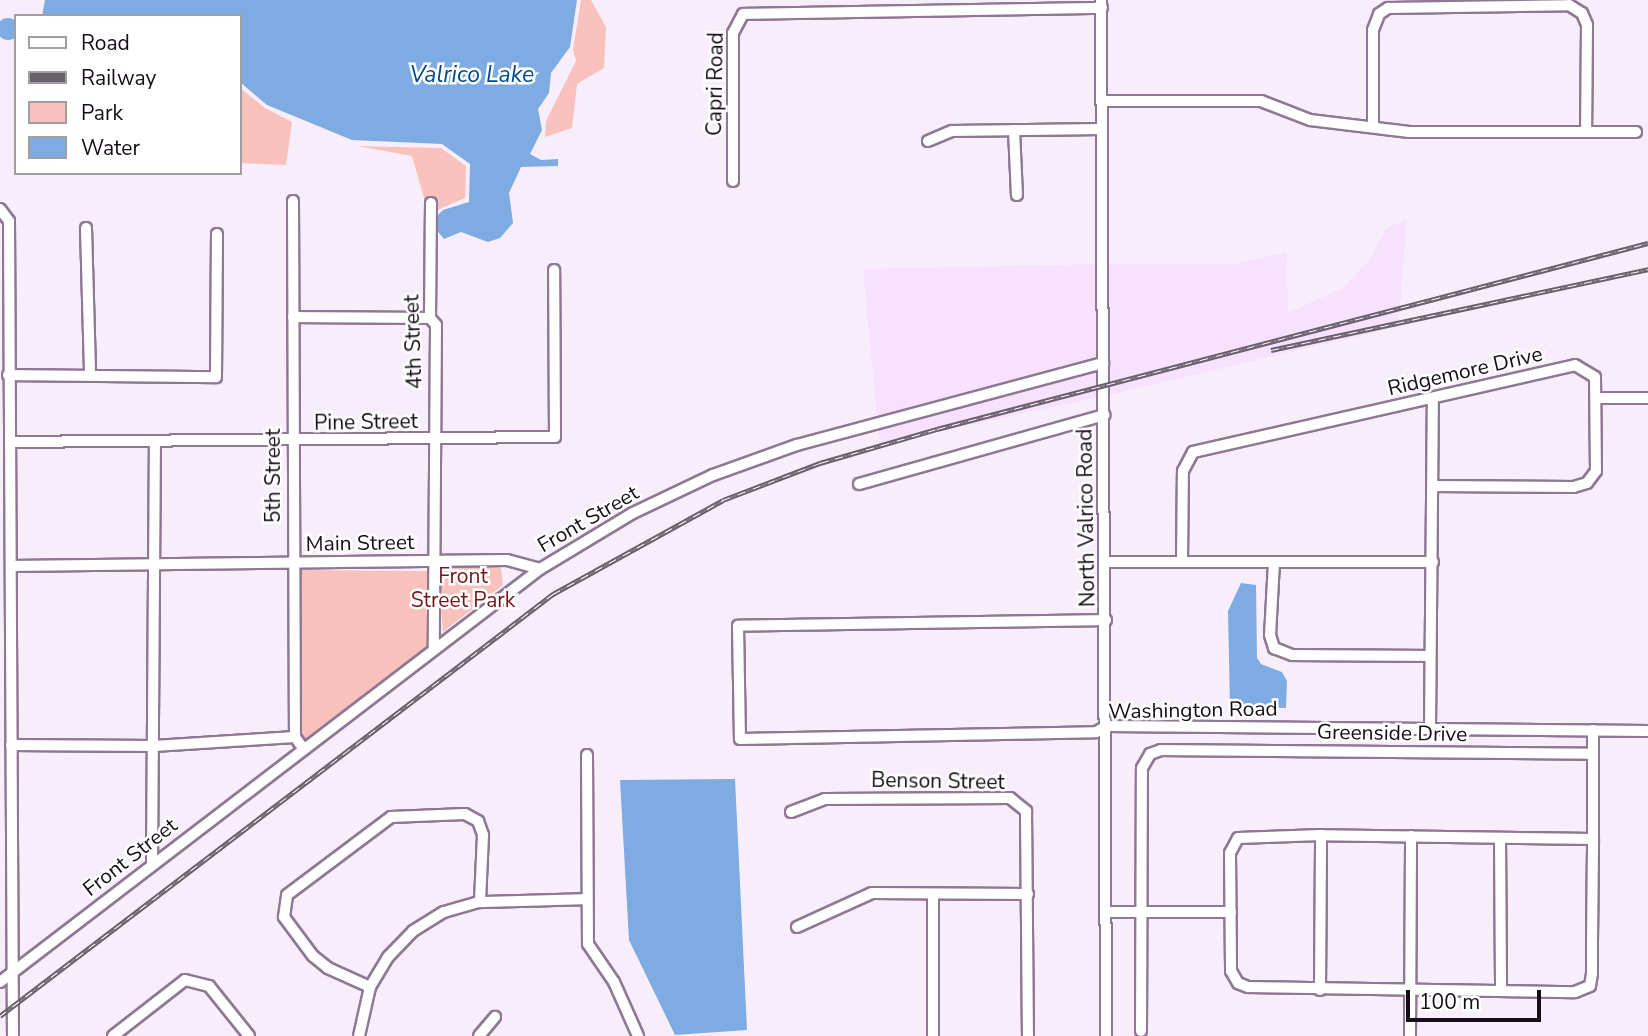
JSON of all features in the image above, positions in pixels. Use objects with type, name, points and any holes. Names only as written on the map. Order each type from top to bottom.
[{"type":"street","name":"North Valrico Road","points":[[1101,4],[1107,726],[1106,1036]]},
{"type":"street","name":"Capri Road","points":[[733,181],[733,33],[743,14],[1101,4]]},
{"type":"street","points":[[1373,126],[1373,30],[1379,14],[1388,8],[1569,5],[1582,13],[1587,26],[1586,132]]},
{"type":"street","points":[[1102,101],[1261,101],[1310,120],[1409,132],[1636,132]]},
{"type":"street","points":[[928,141],[952,131],[1102,129]]},
{"type":"street","points":[[1014,130],[1017,195]]},
{"type":"street","name":"5th Street","points":[[292,201],[291,443],[295,737]]},
{"type":"street","name":"4th Street","points":[[431,203],[430,318],[436,324],[434,649]]},
{"type":"street","points":[[0,209],[9,221],[10,442],[7,560],[13,1036]]},
{"type":"street","points":[[86,228],[90,373]]},
{"type":"street","points":[[8,375],[90,373],[216,377],[217,234]]},
{"type":"street","name":"Pine Street","points":[[10,442],[291,443],[555,437],[554,270]]},
{"type":"street","points":[[293,317],[430,318]]},
{"type":"street","name":"Front Street","points":[[0,982],[152,863],[540,569],[633,513],[713,475],[832,435],[1103,362]]},
{"type":"street","name":"Ridgemore Drive","points":[[1182,561],[1183,471],[1193,452],[1575,365],[1595,377],[1596,471],[1587,483],[1574,487],[1433,486]]},
{"type":"street","points":[[1430,728],[1433,398]]},
{"type":"street","points":[[1596,398],[1648,398]]},
{"type":"street","points":[[859,484],[1104,415]]},
{"type":"street","points":[[152,863],[155,443]]},
{"type":"street","name":"Main Street","points":[[7,560],[153,565],[507,560],[540,569]]},
{"type":"street","points":[[1106,562],[1433,562]]},
{"type":"street","points":[[1274,562],[1270,635],[1274,648],[1292,655],[1430,656]]},
{"type":"street","name":"Washington Road","points":[[1106,620],[738,626],[740,739],[1096,733],[1107,726],[1648,731]]},
{"type":"street","points":[[1592,839],[1321,835],[1238,838],[1230,853],[1231,971],[1238,983],[1320,990],[1575,992],[1590,986],[1592,942],[1593,730]]},
{"type":"street","points":[[11,745],[154,746],[295,737],[303,748]]},
{"type":"street","name":"Greenside Drive","points":[[1141,911],[1142,768],[1150,754],[1161,750],[1593,754]]},
{"type":"street","points":[[587,755],[588,944],[614,982],[638,1036]]},
{"type":"street","name":"Benson Street","points":[[791,812],[825,799],[1010,798],[1026,811],[1028,1036]]},
{"type":"street","points":[[370,987],[313,956],[284,917],[287,895],[391,817],[465,814],[478,821],[483,835],[480,902]]},
{"type":"street","points":[[1320,990],[1321,835]]},
{"type":"street","points":[[1410,1036],[1411,836]]},
{"type":"street","points":[[1500,838],[1501,991]]},
{"type":"street","points":[[797,927],[872,893],[1028,894]]},
{"type":"street","points":[[933,894],[933,1036]]},
{"type":"street","points":[[359,1036],[370,987],[387,957],[413,931],[444,912],[480,902],[586,899]]},
{"type":"street","points":[[1141,911],[1141,1031]]},
{"type":"street","points":[[1107,912],[1231,912]]},
{"type":"street","points":[[113,1036],[186,980],[209,986],[249,1036]]},
{"type":"street","points":[[479,1036],[495,1017]]},
{"type":"shaded area","points":[[1407,219],[1398,327],[1108,395],[1107,264],[1236,264],[1287,252],[1288,313],[1344,287],[1367,263],[1387,228]]},
{"type":"shaded area","points":[[1098,264],[1098,358],[877,418],[863,269]]},
{"type":"shaded area","points":[[1098,369],[1099,397],[880,444],[878,428]]},
{"type":"green space","points":[[581,0],[591,0],[606,27],[604,68],[577,84],[572,128],[545,137],[546,121],[576,61],[573,50]]},
{"type":"green space","points":[[242,90],[265,108],[292,122],[286,165],[242,163]]},
{"type":"green space","points":[[357,146],[441,148],[466,166],[465,198],[435,211],[435,198],[426,198],[426,205],[412,156]]},
{"type":"green space","name":"Front Street Park","points":[[447,564],[494,564],[501,568],[503,585],[443,632],[438,573]]},
{"type":"green space","points":[[298,570],[429,571],[429,646],[303,742],[299,730]]},
{"type":"water","name":"Valrico Lake","points":[[45,0],[577,0],[570,47],[551,73],[549,93],[538,109],[542,130],[530,154],[541,160],[558,159],[558,166],[521,167],[509,193],[513,223],[500,238],[488,242],[461,232],[444,239],[435,228],[435,218],[443,210],[469,202],[470,164],[442,144],[352,140],[267,105],[242,84],[242,14],[42,14]]},
{"type":"water","points":[[12,19],[14,38],[8,40],[0,37],[0,21]]},
{"type":"water","points":[[1241,583],[1256,585],[1257,658],[1261,664],[1282,672],[1287,681],[1286,708],[1230,706],[1228,611]]},
{"type":"water","points":[[735,779],[747,1030],[675,1035],[629,940],[620,780]]},
{"type":"railway","points":[[0,1016],[553,594],[723,500],[820,463],[937,429],[1648,243]]},
{"type":"railway","points":[[1271,350],[1648,269]]}]
